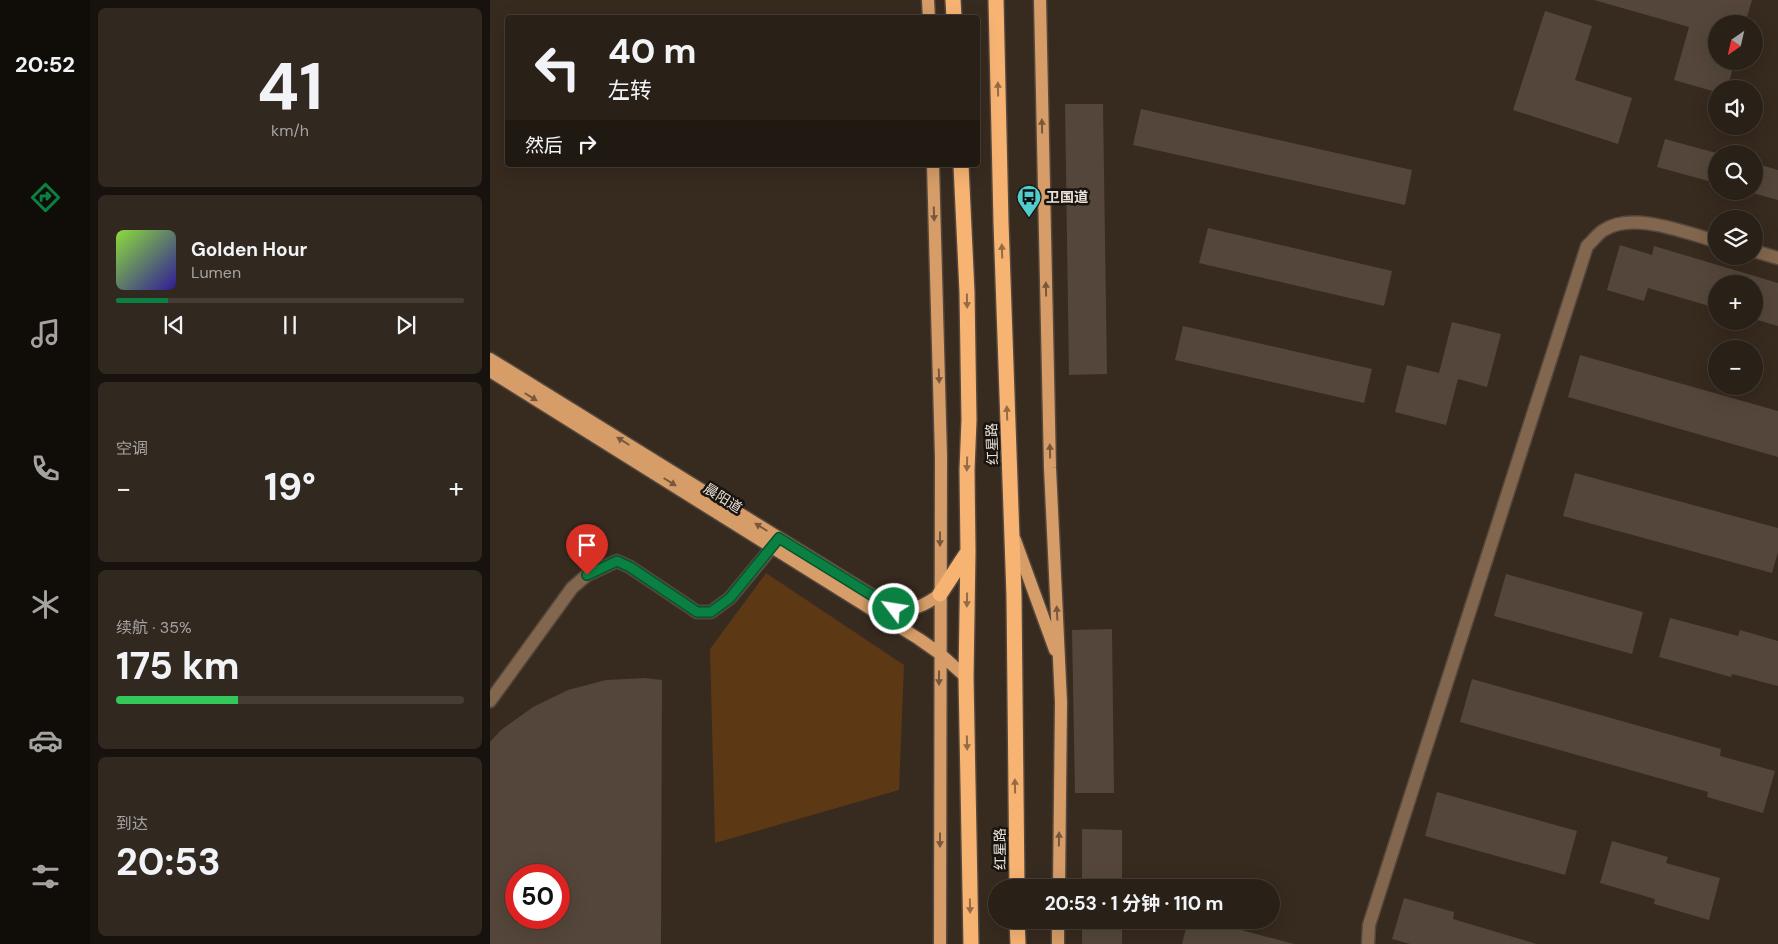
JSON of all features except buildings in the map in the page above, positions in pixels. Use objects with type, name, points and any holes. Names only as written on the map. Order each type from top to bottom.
[{"type":"highway","points":[[953,0],[954,15]]},
{"type":"highway","name":"红星路","points":[[996,0],[1001,232],[1014,596],[1017,879]]},
{"type":"highway","name":"红星路","points":[[961,167],[967,292],[969,420],[966,677],[971,944]]},
{"type":"highway","points":[[940,594],[968,551]]},
{"type":"highway","points":[[1017,929],[1018,944]]},
{"type":"main road","points":[[928,0],[928,15]]},
{"type":"main road","points":[[1040,0],[1050,468],[1062,702],[1059,879]]},
{"type":"main road","points":[[933,167],[941,456],[939,653],[940,944]]},
{"type":"main road","name":"晨阳道","points":[[490,359],[776,542],[939,653],[966,677]]},
{"type":"main road","name":"晨阳道","points":[[490,371],[776,542],[894,609],[923,606],[940,594]]},
{"type":"main road","points":[[1012,532],[1059,662]]},
{"type":"main road","points":[[1014,596],[1056,594]]},
{"type":"main road","points":[[1058,929],[1058,944]]},
{"type":"street","points":[[1368,944],[1369,925],[1587,246],[1604,229],[1626,221],[1646,222],[1708,239]]},
{"type":"street","points":[[1763,254],[1778,258]]},
{"type":"street","points":[[490,701],[572,588],[587,575],[617,561],[630,567],[697,612],[711,612],[730,598],[776,542]]},
{"type":"shaded area","points":[[766,573],[904,665],[899,790],[715,843],[710,649]]},
{"type":"place","name":"卫国道","points":[[1029,218]]},
{"type":"route","points":[[587,575],[617,561],[630,567],[697,612],[711,612],[730,598],[779,538],[894,609]]}]
